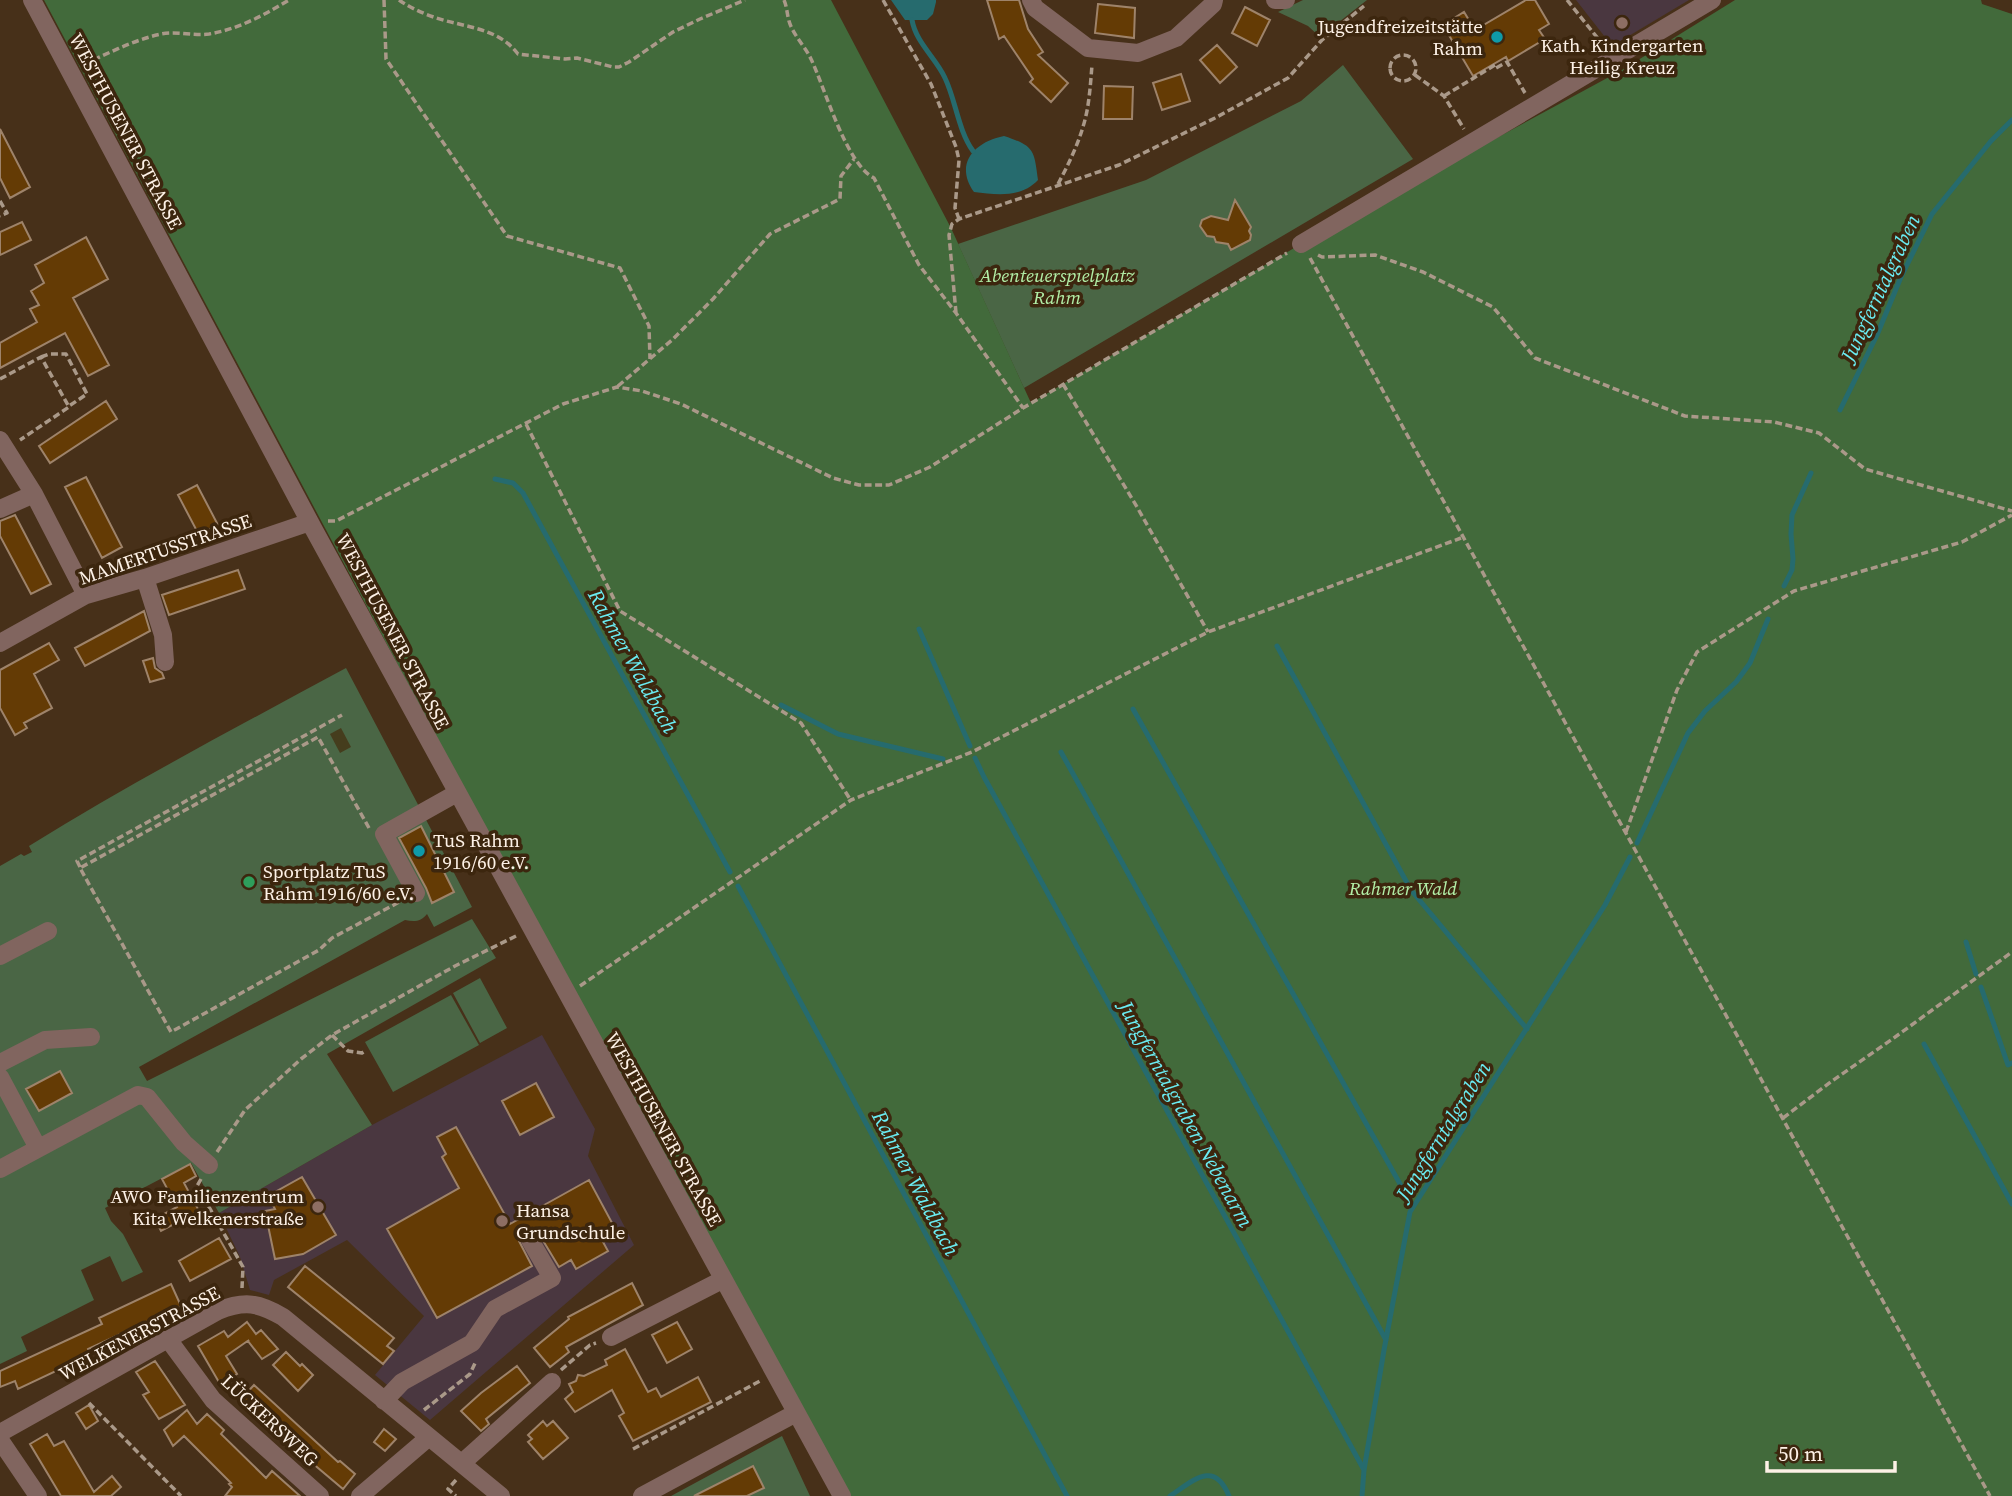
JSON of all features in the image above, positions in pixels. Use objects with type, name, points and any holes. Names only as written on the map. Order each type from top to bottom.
[{"type":"street","name":"WESTHUSENER STRASSE","points":[[32,0],[530,929],[842,1496]]},
{"type":"street","points":[[1031,0],[1035,8],[1088,48],[1138,54],[1176,38],[1213,4],[1214,0]]},
{"type":"street","points":[[1275,0],[1286,0]]},
{"type":"street","points":[[1301,244],[1712,0]]},
{"type":"street","points":[[3,445],[34,494],[86,595]]},
{"type":"street","points":[[0,509],[34,494]]},
{"type":"street","name":"MAMERTUSSTRASSE","points":[[0,643],[86,595],[145,578],[310,522]]},
{"type":"street","points":[[145,578],[163,635],[165,662]]},
{"type":"street","points":[[416,893],[384,834],[457,793]]},
{"type":"street","points":[[0,957],[48,931]]},
{"type":"street","points":[[0,1063],[45,1040],[91,1037]]},
{"type":"street","points":[[0,1077],[38,1148]]},
{"type":"street","points":[[0,1168],[138,1095],[154,1105],[184,1143],[209,1165]]},
{"type":"street","points":[[384,1401],[402,1382],[472,1343],[495,1309],[552,1278],[530,1240]]},
{"type":"street","points":[[611,1337],[722,1280]]},
{"type":"street","name":"WELKENERSTRASSE","points":[[0,1433],[218,1311],[232,1305],[258,1305],[283,1317],[501,1496]]},
{"type":"street","name":"LÜCKERSWEG","points":[[168,1339],[213,1400],[320,1496]]},
{"type":"street","points":[[462,1463],[552,1382]]},
{"type":"street","points":[[642,1496],[796,1413]]},
{"type":"street","points":[[360,1496],[428,1438]]},
{"type":"street","points":[[0,1440],[38,1496]]},
{"type":"path","points":[[70,71],[130,44],[162,34],[206,34],[236,28],[289,0]]},
{"type":"path","points":[[384,0],[386,59],[507,236],[620,268],[649,326],[650,359]]},
{"type":"path","points":[[399,0],[409,7],[453,23],[495,34],[511,45],[518,54],[577,58],[619,67],[682,27],[745,0]]},
{"type":"path","points":[[784,0],[790,23],[810,56],[854,159],[866,174],[873,178],[919,265],[1023,408]]},
{"type":"path","points":[[883,0],[931,84],[956,147],[959,160],[955,208],[959,219]]},
{"type":"path","points":[[1567,0],[1614,59]]},
{"type":"path","points":[[956,313],[948,235],[952,224],[959,219],[1119,165],[1215,118],[1289,78],[1322,40],[1364,6]]},
{"type":"path","points":[[1057,186],[1084,122],[1093,49]]},
{"type":"path","points":[[1401,55],[1409,56],[1416,66],[1415,75],[1404,82],[1395,79],[1390,72],[1393,59],[1401,55]]},
{"type":"path","points":[[1444,96],[1495,65],[1496,68],[1507,62],[1533,107]]},
{"type":"path","points":[[1415,75],[1444,96],[1472,143]]},
{"type":"path","points":[[310,522],[336,521],[563,404],[617,387],[672,340],[713,299],[770,234],[840,199],[841,176],[854,159]]},
{"type":"path","points":[[0,201],[6,213],[0,216]]},
{"type":"path","points":[[617,387],[642,391],[681,404],[833,478],[859,485],[889,485],[930,467],[1023,408],[1301,244]]},
{"type":"path","points":[[1301,244],[1322,257],[1375,255],[1423,272],[1493,307],[1535,358],[1685,416],[1774,422],[1819,433],[1865,469],[2012,513]]},
{"type":"path","points":[[1301,244],[1990,1496]]},
{"type":"path","points":[[0,379],[41,357],[66,354],[87,394],[3,445]]},
{"type":"path","points":[[41,357],[69,407]]},
{"type":"path","points":[[48,386],[55,382]]},
{"type":"path","points":[[1063,384],[1208,632]]},
{"type":"path","points":[[526,424],[620,611],[801,723],[851,800]]},
{"type":"path","points":[[1626,832],[1677,690],[1697,652],[1794,591],[1962,542],[2012,513]]},
{"type":"path","points":[[567,995],[851,800],[972,752],[1208,632],[1462,538]]},
{"type":"path","points":[[342,715],[77,861],[171,1032],[319,950],[332,938],[416,893]]},
{"type":"path","points":[[314,730],[374,839],[384,834]]},
{"type":"path","points":[[80,868],[318,737]]},
{"type":"path","points":[[241,1304],[243,1267],[197,1186],[245,1110],[332,1035],[455,966],[530,929]]},
{"type":"path","points":[[1783,1118],[2012,952]]},
{"type":"path","points":[[332,1035],[348,1051],[365,1051]]},
{"type":"path","points":[[552,1382],[556,1374],[590,1345],[611,1337]]},
{"type":"path","points":[[409,1422],[470,1374],[479,1355]]},
{"type":"path","points":[[632,1449],[774,1373]]},
{"type":"path","points":[[76,1391],[181,1496]]},
{"type":"shaded area","name":"Kath. Kindergarten Heilig Kreuz","points":[[1576,0],[1689,0],[1612,46]]},
{"type":"shaded area","name":"Hansa Grundschule","points":[[542,1035],[595,1129],[588,1156],[634,1245],[430,1420],[375,1375],[424,1316],[347,1240],[274,1280],[269,1295],[250,1290],[240,1257],[219,1213],[372,1125]]},
{"type":"green space","name":"Rahmer Wald","points":[[44,0],[831,0],[951,228],[1031,403],[1301,244],[1622,70],[1735,0],[1981,0],[1982,4],[2012,14],[2012,1496],[847,1496],[572,992]]},
{"type":"green space","points":[[1303,0],[1367,0],[1320,37],[1308,26],[1278,12]]},
{"type":"green space","name":"Abenteuerspielplatz Rahm","points":[[1343,65],[1413,159],[1024,388],[958,244],[1146,180],[1301,101]]},
{"type":"green space","points":[[346,668],[472,907],[434,927],[427,914],[417,921],[405,920],[139,1067],[147,1081],[472,919],[496,958],[327,1054],[372,1125],[219,1213],[191,1163],[105,1208],[111,1221],[123,1234],[143,1272],[122,1282],[110,1256],[81,1270],[94,1300],[21,1337],[27,1351],[0,1364],[0,866],[21,854],[24,856],[32,852],[29,846],[107,799]]},
{"type":"green space","points":[[480,978],[507,1028],[480,1043],[453,993]]},
{"type":"green space","points":[[451,995],[479,1045],[393,1092],[365,1042]]},
{"type":"green space","points":[[782,1436],[810,1496],[671,1496]]},
{"type":"sand","points":[[341,728],[351,747],[340,753],[330,734]]},
{"type":"water","points":[[891,0],[936,2],[933,14],[927,20],[905,20]]},
{"type":"water","points":[[1004,136],[1031,150],[1038,180],[1016,192],[974,192],[966,172],[970,156],[984,143]]},
{"type":"building","points":[[987,0],[1019,0],[1028,29],[1043,52],[1038,55],[1068,83],[1051,102],[1030,82],[1033,79],[1004,36],[999,39]]},
{"type":"building","name":"Jugendfreizeitstätte Rahm","points":[[1526,0],[1535,0],[1549,24],[1539,30],[1545,39],[1508,61],[1506,57],[1473,76],[1443,25],[1464,12],[1475,30]]},
{"type":"building","points":[[1098,4],[1135,8],[1134,38],[1095,33]]},
{"type":"building","points":[[1245,7],[1270,20],[1257,46],[1232,33]]},
{"type":"building","points":[[1217,45],[1237,67],[1220,83],[1200,60]]},
{"type":"building","points":[[1181,74],[1190,101],[1162,110],[1153,83]]},
{"type":"building","points":[[1104,86],[1133,87],[1132,119],[1103,119]]},
{"type":"building","points":[[0,129],[30,187],[10,198],[0,178]]},
{"type":"building","points":[[1235,200],[1251,227],[1251,235],[1250,240],[1231,250],[1228,244],[1216,242],[1214,237],[1207,236],[1200,226],[1202,220],[1211,216],[1228,220]]},
{"type":"building","points":[[22,222],[31,240],[0,255],[0,232]]},
{"type":"building","points":[[86,237],[108,279],[73,298],[109,365],[88,376],[65,333],[0,368],[0,343],[37,322],[30,309],[39,305],[31,291],[44,283],[35,265]]},
{"type":"building","points":[[106,401],[117,419],[50,463],[39,446]]},
{"type":"building","points":[[86,477],[122,547],[102,558],[65,487]]},
{"type":"building","points":[[197,485],[218,525],[199,535],[178,495]]},
{"type":"building","points":[[15,515],[51,584],[31,594],[0,536],[0,521]]},
{"type":"building","points":[[238,570],[245,589],[169,615],[162,595]]},
{"type":"building","points":[[144,611],[150,631],[85,666],[75,648]]},
{"type":"building","points":[[49,643],[59,660],[34,674],[52,708],[24,723],[27,728],[15,735],[0,708],[0,670]]},
{"type":"building","points":[[153,658],[155,668],[164,678],[150,682],[143,661]]},
{"type":"building","name":"TuS Rahm 1916/60 e.V.","points":[[421,826],[454,892],[432,903],[399,838]]},
{"type":"building","points":[[60,1071],[72,1093],[39,1111],[26,1089]]},
{"type":"building","points":[[536,1083],[554,1117],[520,1135],[502,1101]]},
{"type":"building","points":[[456,1127],[510,1224],[589,1180],[618,1234],[603,1242],[608,1251],[576,1269],[571,1260],[559,1267],[539,1234],[531,1229],[525,1230],[519,1241],[532,1266],[437,1318],[387,1229],[459,1188],[442,1157],[446,1154],[437,1137]]},
{"type":"building","points":[[190,1164],[196,1176],[184,1183],[199,1211],[161,1231],[155,1219],[177,1207],[162,1179]]},
{"type":"building","points":[[302,1177],[336,1235],[303,1254],[275,1259],[265,1211],[275,1209],[268,1196]]},
{"type":"building","points":[[219,1238],[231,1259],[190,1281],[179,1261]]},
{"type":"building","points":[[305,1266],[394,1338],[387,1346],[394,1351],[383,1364],[288,1287]]},
{"type":"building","points":[[632,1283],[643,1305],[566,1347],[569,1352],[550,1367],[534,1348],[569,1319],[568,1317]]},
{"type":"building","points":[[171,1284],[181,1306],[88,1349],[90,1355],[18,1389],[15,1381],[0,1387],[0,1371],[102,1324],[99,1318]]},
{"type":"building","points":[[247,1322],[256,1334],[261,1330],[278,1349],[262,1359],[249,1340],[226,1356],[237,1374],[220,1384],[198,1346],[224,1331],[228,1337]]},
{"type":"building","points":[[677,1322],[692,1349],[667,1363],[652,1335]]},
{"type":"building","points":[[625,1349],[648,1392],[656,1388],[661,1397],[698,1377],[711,1402],[633,1441],[619,1416],[624,1413],[612,1390],[575,1412],[565,1399],[573,1392],[569,1384],[576,1381],[578,1375],[584,1376],[607,1365],[605,1360]]},
{"type":"building","points":[[286,1352],[313,1375],[298,1391],[273,1365]]},
{"type":"building","points":[[155,1361],[185,1405],[159,1419],[143,1395],[149,1392],[136,1372]]},
{"type":"building","points":[[517,1366],[530,1383],[486,1419],[489,1424],[481,1431],[461,1411]]},
{"type":"building","points":[[254,1385],[338,1462],[355,1474],[343,1489],[241,1399]]},
{"type":"building","points":[[89,1405],[98,1421],[86,1429],[76,1413]]},
{"type":"building","points":[[187,1410],[197,1424],[207,1414],[224,1430],[221,1434],[266,1478],[272,1471],[300,1496],[225,1496],[232,1487],[229,1484],[231,1483],[184,1436],[173,1446],[164,1430]]},
{"type":"building","points":[[543,1421],[547,1426],[553,1421],[568,1438],[543,1459],[528,1442],[532,1439],[528,1435]]},
{"type":"building","points":[[384,1429],[396,1439],[385,1451],[374,1442]]},
{"type":"building","points":[[47,1434],[54,1446],[64,1441],[94,1492],[112,1476],[121,1487],[111,1496],[61,1496],[30,1444]]},
{"type":"building","points":[[753,1466],[764,1488],[747,1496],[694,1496]]},
{"type":"waterway","points":[[912,20],[918,36],[945,78],[964,134],[973,151]]},
{"type":"waterway","name":"Jungferntalgraben","points":[[1840,410],[1932,214],[1991,141],[2012,120]]},
{"type":"waterway","name":"Jungferntalgraben","points":[[1784,586],[1792,570],[1792,515],[1811,473]]},
{"type":"waterway","name":"Rahmer Waldbach","points":[[495,479],[513,483],[523,493],[730,872]]},
{"type":"waterway","name":"Jungferntalgraben","points":[[1637,843],[1688,733],[1705,711],[1736,682],[1750,663],[1768,619]]},
{"type":"waterway","name":"Jungferntalgraben Nebenarm","points":[[919,629],[970,746]]},
{"type":"waterway","name":"Jungferntalgraben Nebenarm","points":[[1277,646],[1411,890],[1527,1029]]},
{"type":"waterway","name":"Jungferntalgraben Nebenarm","points":[[781,705],[838,734],[943,759]]},
{"type":"waterway","name":"Jungferntalgraben Nebenarm","points":[[1133,709],[1413,1207]]},
{"type":"waterway","name":"Jungferntalgraben Nebenarm","points":[[1061,752],[1386,1340]]},
{"type":"waterway","name":"Jungferntalgraben Nebenarm","points":[[975,758],[1364,1470]]},
{"type":"waterway","name":"Jungferntalgraben","points":[[1362,1496],[1384,1350],[1410,1212],[1605,905],[1630,857]]},
{"type":"waterway","name":"Rahmer Waldbach","points":[[738,886],[1067,1496]]},
{"type":"waterway","points":[[1966,942],[1976,974]]},
{"type":"waterway","points":[[1981,987],[2008,1065],[2012,1063]]},
{"type":"waterway","points":[[1924,1044],[2012,1204]]},
{"type":"waterway","name":"Rahmer Waldbach","points":[[1170,1496],[1202,1476],[1217,1478],[1229,1496]]},
{"type":"place","name":"Kath. Kindergarten Heilig Kreuz","points":[[1622,23]]},
{"type":"place","name":"Jugendfreizeitstätte Rahm","points":[[1497,37]]},
{"type":"place","name":"TuS Rahm 1916/60 e.V.","points":[[419,851]]},
{"type":"place","name":"Sportplatz TuS Rahm 1916/60 e.V.","points":[[249,882]]},
{"type":"place","name":"AWO Familienzentrum Kita Welkenerstraße","points":[[318,1207]]},
{"type":"place","name":"Hansa Grundschule","points":[[502,1221]]}]
